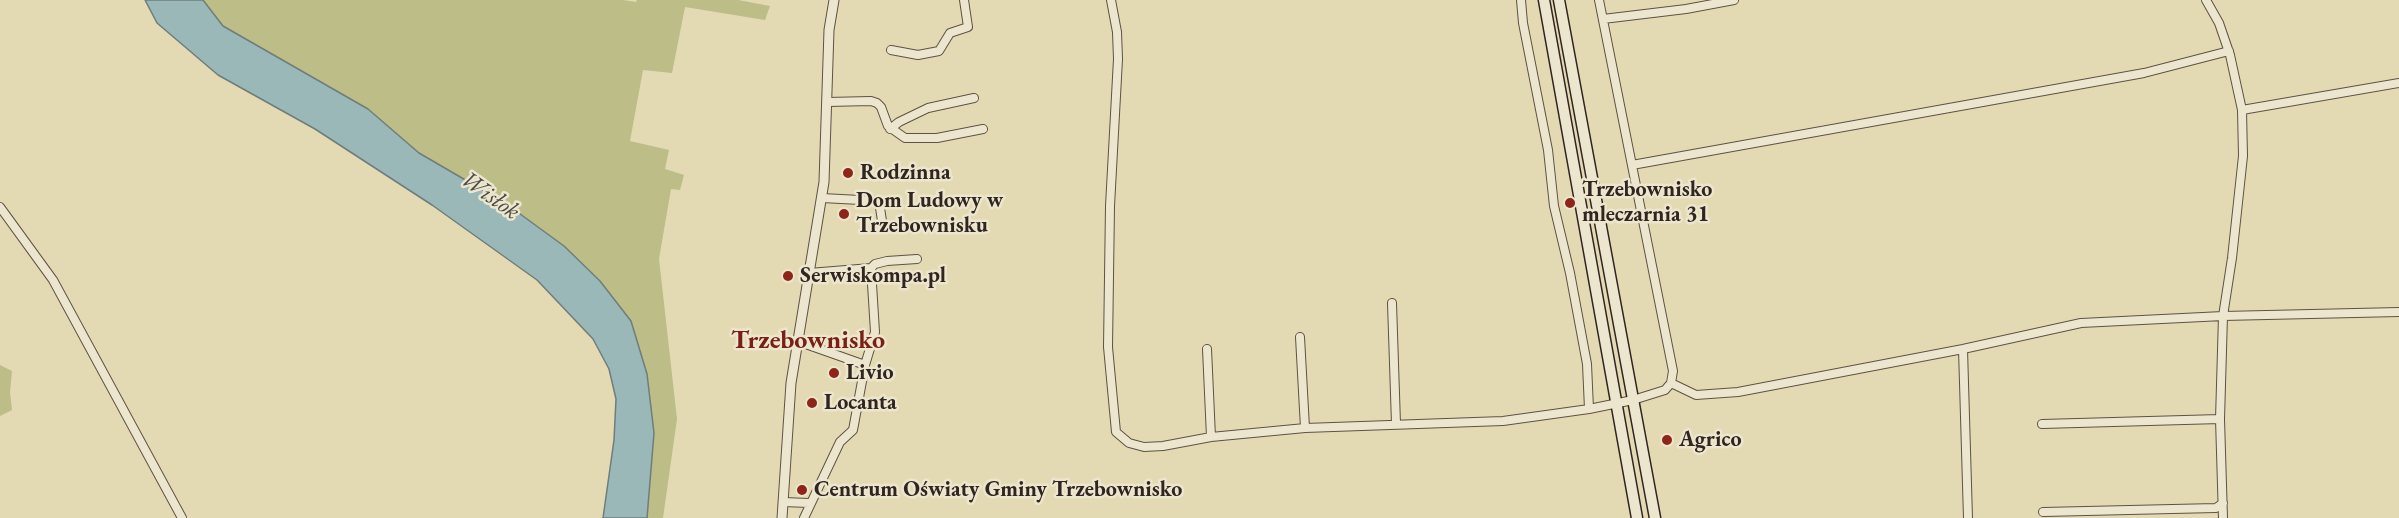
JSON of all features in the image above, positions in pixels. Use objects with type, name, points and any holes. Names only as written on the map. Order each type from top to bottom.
[{"type":"main road","points":[[1544,0],[1637,518]]},
{"type":"main road","points":[[1559,0],[1655,518]]},
{"type":"street","points":[[782,518],[791,384],[822,198],[829,30],[834,0]]},
{"type":"street","points":[[891,50],[918,55],[939,51],[950,33],[968,27],[964,0]]},
{"type":"street","points":[[1111,0],[1117,32],[1118,59],[1110,206],[1108,347],[1116,432],[1129,442],[1144,447],[1163,446],[1211,437],[1305,428],[1503,421],[1589,410],[1665,390],[1671,383],[1673,371],[1599,0]]},
{"type":"street","points":[[1521,0],[1523,24],[1548,150],[1554,206],[1569,264],[1587,364],[1589,410]]},
{"type":"street","points":[[1603,19],[1686,9],[1734,0]]},
{"type":"street","points":[[2206,0],[2220,23],[2237,81],[2242,110],[2243,156],[2232,258],[2223,315],[2220,419],[2223,518]]},
{"type":"street","points":[[1632,165],[2144,74],[2229,51]]},
{"type":"street","points":[[2242,110],[2399,83]]},
{"type":"street","points":[[890,129],[928,108],[974,98]]},
{"type":"street","points":[[827,102],[872,101],[877,103],[890,129],[905,138],[919,139],[983,129]]},
{"type":"street","points":[[822,198],[879,201],[882,221]]},
{"type":"street","points":[[0,207],[53,280],[182,518]]},
{"type":"street","points":[[810,273],[871,268],[875,264],[887,261],[917,259]]},
{"type":"street","points":[[804,518],[809,503],[840,442],[853,430],[875,332],[871,268]]},
{"type":"street","points":[[1392,303],[1396,424]]},
{"type":"street","points":[[1671,383],[1696,395],[1738,392],[1963,349],[2081,323],[2223,315],[2399,312]]},
{"type":"street","points":[[1300,337],[1305,428]]},
{"type":"street","points":[[797,341],[866,365]]},
{"type":"street","points":[[1207,349],[1211,437]]},
{"type":"street","points":[[1963,349],[1968,518]]},
{"type":"street","points":[[2042,424],[2220,419]]},
{"type":"street","points":[[783,502],[809,503]]},
{"type":"street","points":[[2043,512],[2216,508],[2223,503]]},
{"type":"green space","points":[[203,0],[623,0],[636,2],[637,0],[738,0],[770,6],[765,20],[685,7],[672,73],[643,70],[630,141],[669,150],[665,169],[684,175],[680,190],[671,189],[659,259],[677,419],[663,518],[647,518],[654,433],[600,281],[564,246],[505,203],[419,153],[368,109],[223,26]]},
{"type":"green space","points":[[0,365],[12,371],[10,392],[12,410],[0,416]]},
{"type":"water","name":"Wisłok","points":[[145,0],[203,0],[223,26],[368,109],[419,153],[505,203],[564,246],[600,281],[631,321],[647,374],[654,433],[647,518],[603,518],[614,440],[616,399],[609,369],[593,339],[537,280],[432,205],[315,129],[218,75],[157,23]]},
{"type":"place","name":"Rodzinna","points":[[848,173]]},
{"type":"place","name":"Trzebownisko mleczarnia 31","points":[[1570,203]]},
{"type":"place","name":"Dom Ludowy w Trzebownisku","points":[[844,214]]},
{"type":"place","name":"Serwiskompa.pl","points":[[788,276]]},
{"type":"place","name":"Livio","points":[[834,373]]},
{"type":"place","name":"Locanta","points":[[812,403]]},
{"type":"place","name":"Agrico","points":[[1667,440]]},
{"type":"place","name":"Centrum Oświaty Gminy Trzebownisko","points":[[802,490]]},
{"type":"district","name":"Trzebownisko","points":[[808,341]]}]
